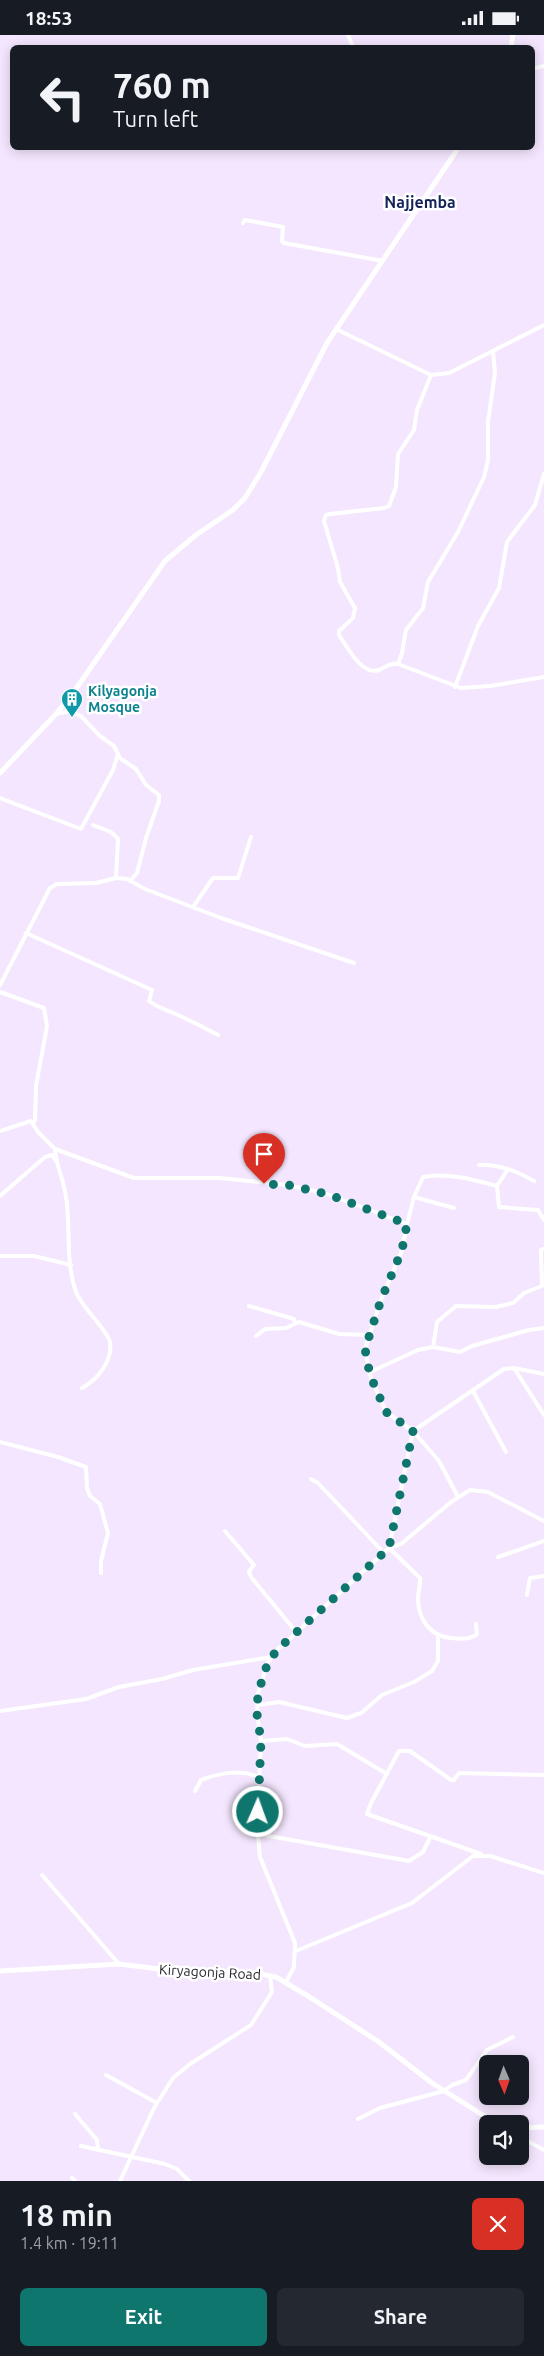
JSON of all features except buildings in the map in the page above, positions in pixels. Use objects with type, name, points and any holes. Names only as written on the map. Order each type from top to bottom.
[{"type":"street","points":[[0,773],[56,714],[90,669],[165,561],[196,535],[233,511],[245,498],[261,473],[316,362],[336,329],[458,150]]},
{"type":"street","points":[[243,223],[245,220],[283,227],[282,241],[284,243],[383,261]]},
{"type":"street","points":[[336,329],[431,375],[449,373],[544,325]]},
{"type":"street","points":[[398,664],[406,630],[423,608],[428,582],[458,532],[484,477],[488,460],[488,422],[495,373],[493,351]]},
{"type":"street","points":[[431,375],[417,410],[415,427],[398,454],[396,487],[389,506],[326,515],[324,521],[338,567],[340,582],[355,608],[353,619],[339,631],[339,635],[365,669],[374,672],[393,663],[455,687],[490,686],[544,677]]},
{"type":"street","points":[[455,687],[478,626],[500,589],[508,543],[535,505],[544,474]]},
{"type":"street","points":[[56,714],[69,711],[81,716],[100,737],[114,746],[118,754],[136,769],[146,785],[159,797],[137,873],[130,881]]},
{"type":"street","points":[[0,798],[82,829],[114,770],[118,754]]},
{"type":"street","points":[[93,825],[111,832],[118,839],[116,878]]},
{"type":"street","points":[[193,907],[213,877],[231,879],[240,876],[251,837]]},
{"type":"street","points":[[0,985],[26,933],[54,885],[96,883],[116,878],[130,881],[145,889],[193,907],[354,963]]},
{"type":"street","points":[[26,933],[152,990],[149,1001],[161,1010],[177,1014],[218,1035]]},
{"type":"street","points":[[0,992],[44,1008],[47,1026],[36,1086],[35,1121],[33,1122]]},
{"type":"street","points":[[0,1131],[22,1123],[33,1122]]},
{"type":"street","points":[[33,1122],[38,1132],[55,1149],[134,1178],[220,1177],[311,1189],[407,1224]]},
{"type":"street","points":[[55,1149],[56,1161],[66,1196],[71,1265],[75,1290],[107,1335],[110,1343],[109,1355],[103,1369],[92,1383],[82,1388]]},
{"type":"street","points":[[0,1196],[45,1157],[52,1155],[56,1161]]},
{"type":"street","points":[[479,1165],[493,1165],[508,1169],[534,1181]]},
{"type":"street","points":[[508,1169],[497,1186],[499,1207],[538,1210],[544,1220]]},
{"type":"street","points":[[458,1497],[438,1461],[413,1431],[386,1412],[370,1372],[365,1349],[402,1250],[414,1197],[423,1177],[476,1180],[497,1186]]},
{"type":"street","points":[[414,1197],[454,1208]]},
{"type":"street","points":[[433,1347],[437,1322],[456,1307],[496,1307],[513,1303],[524,1293],[542,1287],[541,1250],[544,1249]]},
{"type":"street","points":[[0,1256],[34,1256],[71,1265]]},
{"type":"street","points":[[249,1306],[294,1319],[295,1323]]},
{"type":"street","points":[[256,1336],[265,1329],[286,1329],[299,1322],[316,1325],[339,1334],[369,1335]]},
{"type":"street","points":[[370,1372],[418,1350],[433,1347],[460,1352],[529,1330],[544,1328]]},
{"type":"street","points":[[514,1368],[544,1415]]},
{"type":"street","points":[[389,1548],[413,1431],[504,1369],[514,1368],[544,1374]]},
{"type":"street","points":[[473,1391],[506,1452]]},
{"type":"street","points":[[0,1441],[86,1467],[90,1496],[100,1505],[108,1533],[100,1561],[101,1573]]},
{"type":"street","points":[[310,1479],[318,1483],[384,1553]]},
{"type":"street","points":[[286,1983],[294,1967],[296,1951],[292,1933],[260,1857],[258,1834],[261,1741],[258,1693],[271,1657],[389,1548],[402,1543],[458,1497],[470,1490],[480,1490],[544,1521]]},
{"type":"street","points":[[225,1531],[254,1565],[249,1571],[251,1577],[297,1633]]},
{"type":"street","points":[[498,1557],[544,1541]]},
{"type":"street","points":[[389,1548],[420,1578],[418,1598],[421,1616],[433,1633],[444,1637],[473,1638],[477,1634],[476,1623]]},
{"type":"street","points":[[527,1595],[530,1578],[544,1575]]},
{"type":"street","points":[[258,1705],[279,1702],[347,1718],[362,1713],[382,1695],[414,1682],[432,1671],[438,1661],[438,1635]]},
{"type":"street","points":[[0,1711],[86,1699],[119,1687],[162,1679],[193,1670],[271,1657]]},
{"type":"street","points":[[261,1741],[287,1739],[305,1746],[337,1744],[387,1774]]},
{"type":"street","points":[[544,1775],[459,1773],[454,1780],[451,1780],[410,1751],[399,1751],[367,1814],[430,1838],[544,1873]]},
{"type":"street","points":[[195,1791],[201,1780],[214,1775],[239,1772],[259,1777]]},
{"type":"street","points":[[258,1834],[408,1861],[423,1852],[430,1838]]},
{"type":"street","points":[[296,1951],[403,1907],[418,1898],[458,1865],[480,1854]]},
{"type":"street","points":[[42,1875],[119,1964]]},
{"type":"street","name":"Kiryagonja Road","points":[[0,1971],[119,1964],[158,1969],[256,1973],[270,1976],[286,1983],[378,2042],[444,2091],[483,2115]]},
{"type":"street","points":[[120,2181],[157,2103],[176,2075],[210,2050],[251,2025],[272,1992],[270,1976]]},
{"type":"street","points":[[358,2119],[380,2108],[444,2091],[452,2085],[466,2080],[487,2050],[513,2037]]},
{"type":"street","points":[[106,2075],[157,2103]]},
{"type":"street","points":[[75,2114],[96,2139],[98,2150]]},
{"type":"street","points":[[529,2128],[544,2127]]},
{"type":"street","points":[[529,2142],[544,2150]]},
{"type":"street","points":[[81,2146],[146,2159],[177,2169],[189,2181]]},
{"type":"place","name":"Kilyagonja Mosque","points":[[72,718]]},
{"type":"district","name":"Najjemba","points":[[420,202]]},
{"type":"route","points":[[258,1812],[261,1759],[261,1741],[257,1714],[258,1693],[268,1662],[278,1649],[389,1548],[413,1431],[386,1412],[370,1375],[365,1356],[365,1346],[381,1300],[402,1250],[407,1224],[311,1189],[288,1185],[264,1184]]}]
